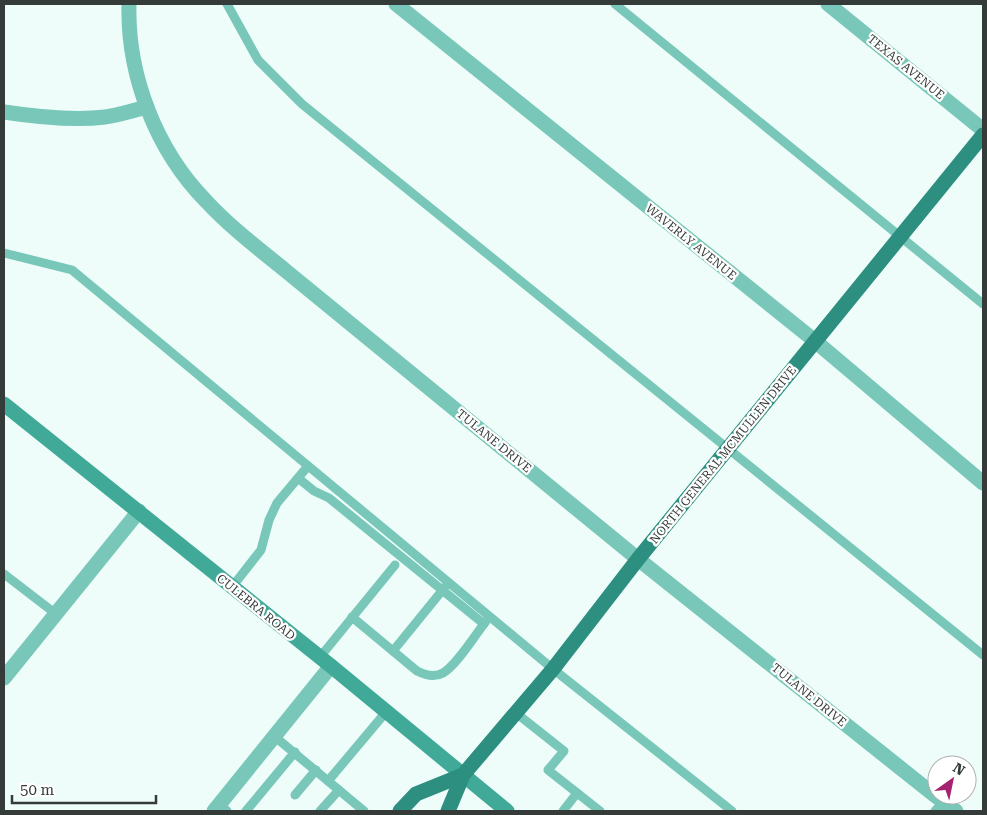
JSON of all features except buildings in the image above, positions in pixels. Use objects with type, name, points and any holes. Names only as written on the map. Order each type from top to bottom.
[{"type":"main road","name":"NORTH GENERAL MCMULLEN DRIVE","points":[[448,811],[463,775],[553,669],[638,559],[983,135]]},
{"type":"main road","name":"CULEBRA ROAD","points":[[4,404],[325,661],[507,811]]},
{"type":"main road","name":"NORTH GENERAL MCMULLEN DRIVE","points":[[400,811],[416,794],[463,775]]},
{"type":"street","name":"TULANE DRIVE","points":[[129,4],[128,21],[135,66],[147,107],[159,137],[182,173],[205,200],[232,226],[939,807],[956,811]]},
{"type":"street","name":"WAVERLY AVENUE","points":[[396,4],[815,341],[983,483]]},
{"type":"street","name":"TEXAS AVENUE","points":[[828,4],[983,130]]},
{"type":"street","points":[[4,112],[29,116],[88,118],[106,117],[147,107]]},
{"type":"street","points":[[4,678],[139,511]]},
{"type":"street","points":[[220,809],[274,736],[325,661]]},
{"type":"lane","points":[[227,4],[258,60],[302,104],[983,656]]},
{"type":"lane","points":[[615,4],[983,304]]},
{"type":"lane","points":[[4,253],[72,270],[553,669],[732,811]]},
{"type":"lane","points":[[232,587],[261,550],[273,510],[308,466]]},
{"type":"lane","points":[[298,478],[314,492],[329,498],[484,624]]},
{"type":"lane","points":[[325,661],[352,617],[395,565]]},
{"type":"lane","points":[[4,574],[56,614]]},
{"type":"lane","points":[[393,651],[449,582]]},
{"type":"lane","points":[[352,617],[417,671],[425,675],[434,676],[443,673],[451,666],[490,616]]},
{"type":"lane","points":[[328,781],[386,712]]},
{"type":"lane","points":[[516,713],[564,751],[548,770],[600,811]]},
{"type":"lane","points":[[274,736],[363,811]]},
{"type":"lane","points":[[246,811],[294,752]]},
{"type":"lane","points":[[295,795],[316,770]]},
{"type":"lane","points":[[320,811],[339,790]]},
{"type":"lane","points":[[563,811],[577,793]]}]
